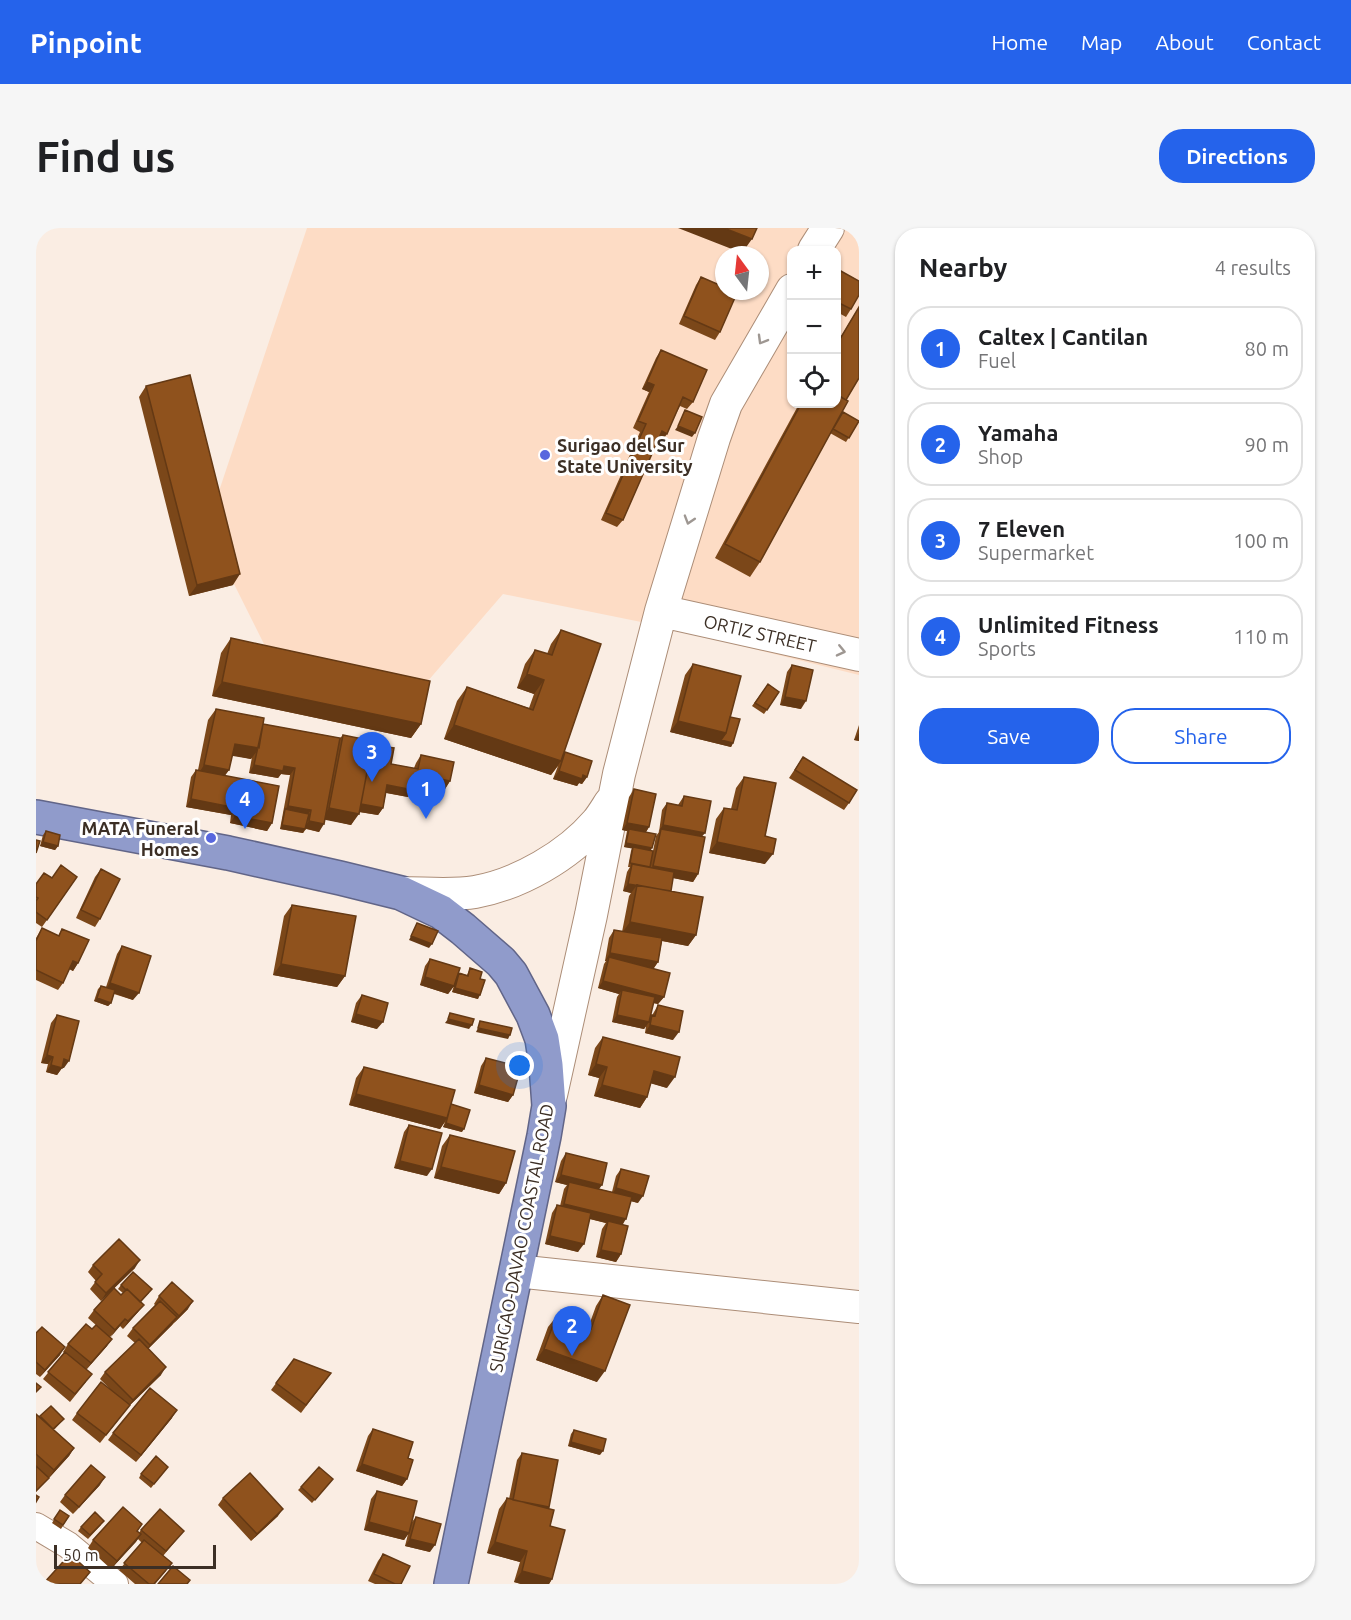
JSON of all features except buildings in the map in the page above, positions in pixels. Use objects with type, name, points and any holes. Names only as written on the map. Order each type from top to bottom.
[{"type":"highway","name":"SURIGAO-DAVAO COASTAL ROAD","points":[[36,817],[228,853],[401,893],[441,912],[484,946],[512,974],[533,1015],[542,1039],[549,1106],[451,1584]]},
{"type":"street","points":[[817,246],[828,228]]},
{"type":"street","points":[[549,1106],[619,774],[661,611],[726,404],[787,299]]},
{"type":"street","name":"ORTIZ STREET","points":[[661,611],[859,655]]},
{"type":"street","points":[[401,893],[473,892],[516,880],[578,841],[597,822],[614,798]]},
{"type":"street","points":[[516,1271],[859,1307]]},
{"type":"street","points":[[36,1526],[68,1545],[108,1582]]},
{"type":"shaded area","name":"Surigao del Sur State University","points":[[307,228],[859,228],[859,675],[656,625],[503,594],[427,682],[268,652],[233,582],[214,506]]},
{"type":"place","name":"Surigao del Sur State University","points":[[545,455]]},
{"type":"place","name":"7 Eleven","points":[[372,782]]},
{"type":"place","name":"Caltex | Cantilan","points":[[426,819]]},
{"type":"place","name":"Unlimited Fitness","points":[[245,829]]},
{"type":"place","name":"MATA Funeral Homes","points":[[211,838]]},
{"type":"place","name":"Yamaha","points":[[572,1356]]}]
